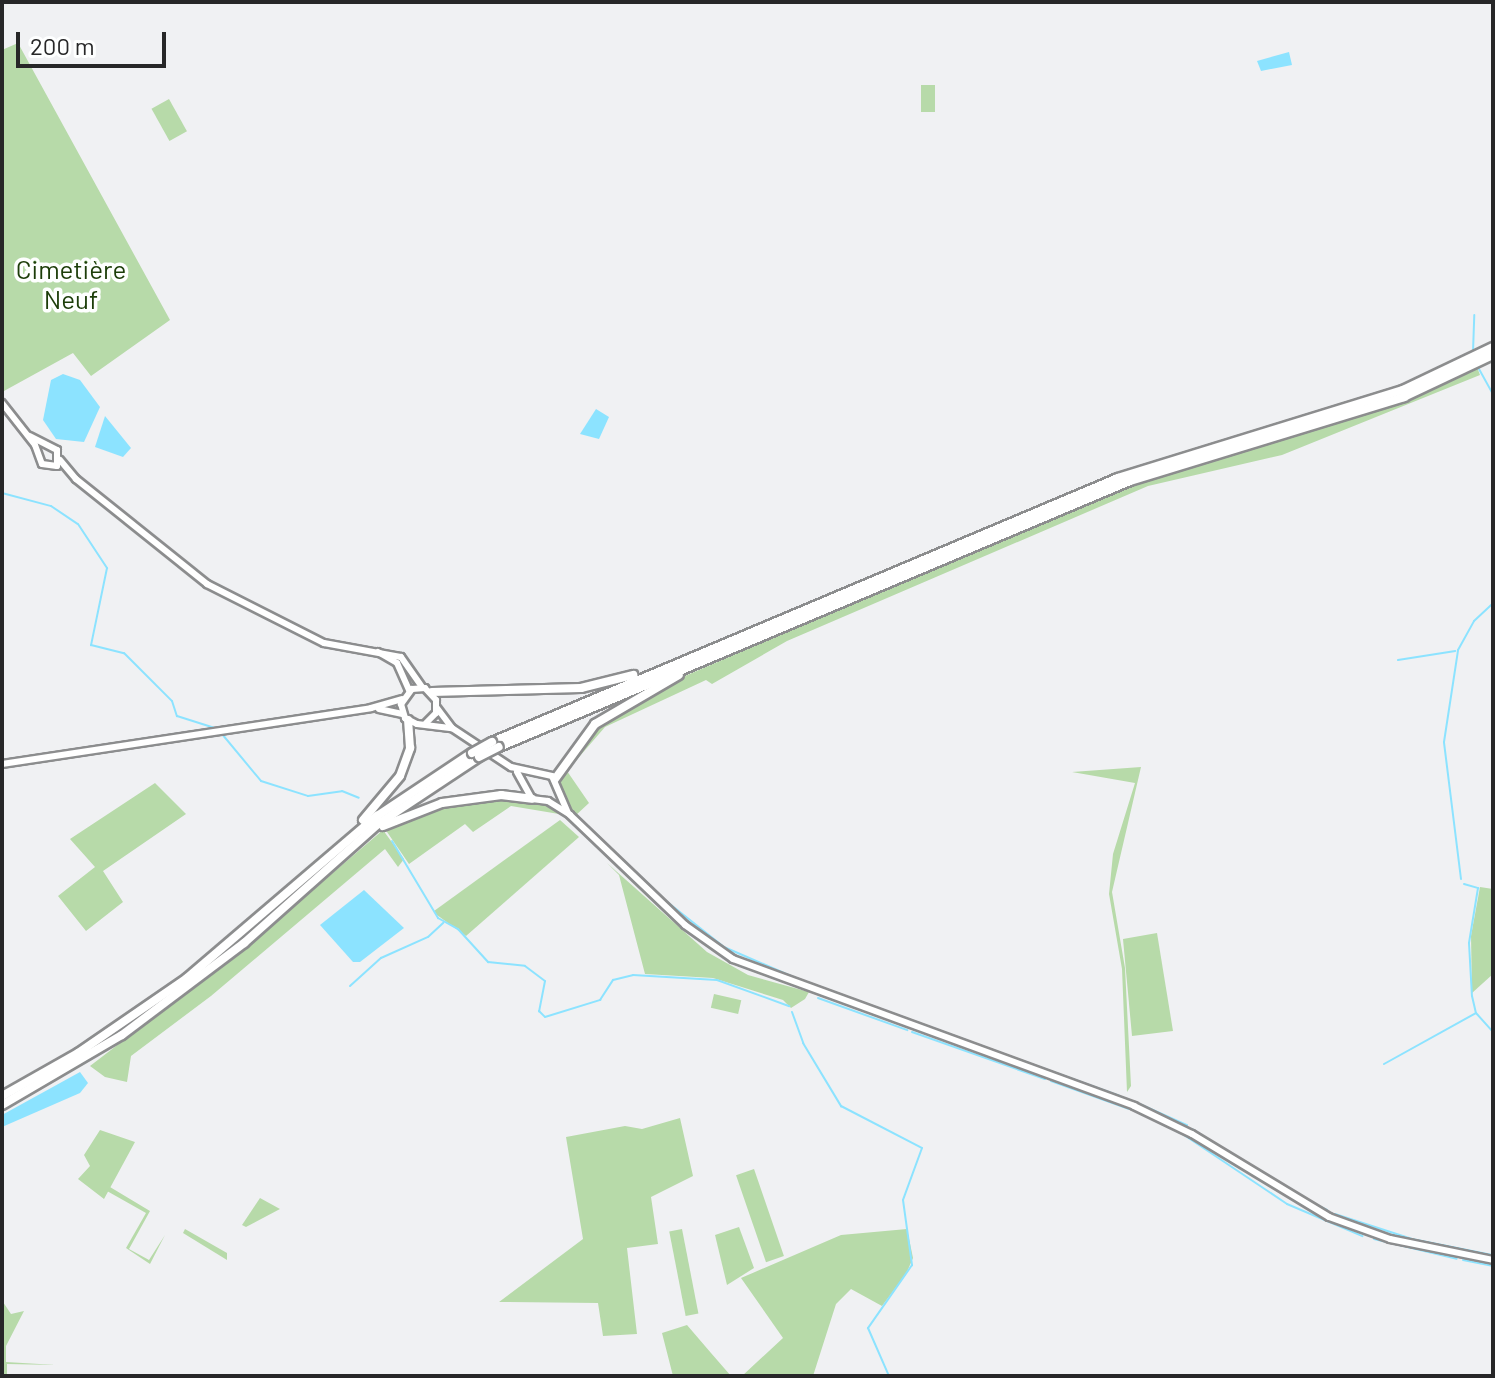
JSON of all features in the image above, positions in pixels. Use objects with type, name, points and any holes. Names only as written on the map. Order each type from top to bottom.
[{"type":"highway","points":[[2,1096],[75,1063],[78,1053],[218,954],[394,802],[495,744],[713,648],[1118,478],[1403,390],[1493,347]]},
{"type":"highway","points":[[495,744],[1130,481],[1404,397],[1493,355]]},
{"type":"highway","points":[[555,779],[604,716],[733,647]]},
{"type":"highway","points":[[432,692],[599,685],[713,648]]},
{"type":"highway","points":[[306,877],[395,785],[410,748],[405,717]]},
{"type":"highway","points":[[2,1107],[75,1063],[232,953],[413,797],[475,755]]},
{"type":"highway","points":[[334,862],[389,822],[420,808],[501,795],[532,799]]},
{"type":"street","points":[[2,403],[29,436],[44,466],[54,467],[76,479],[222,594],[324,643],[401,657],[422,687],[432,692],[437,708],[452,728],[511,767],[528,785],[532,799],[548,801],[570,815]]},
{"type":"street","points":[[29,436],[57,450],[60,460],[76,479]]},
{"type":"street","points":[[40,457],[48,448]]},
{"type":"street","points":[[54,467],[60,460]]},
{"type":"street","points":[[375,651],[397,663],[409,690]]},
{"type":"street","points":[[2,764],[371,708],[402,699],[409,690],[422,687]]},
{"type":"street","points":[[402,699],[405,717]]},
{"type":"street","points":[[371,708],[452,728]]},
{"type":"street","points":[[426,723],[437,708]]},
{"type":"street","points":[[511,767],[534,775],[543,772],[555,779],[556,793],[570,815],[685,925],[733,959],[1134,1106],[1192,1134],[1329,1217],[1390,1239],[1493,1260]]},
{"type":"street","points":[[528,785],[534,775]]},
{"type":"street","points":[[548,801],[556,793]]},
{"type":"green space","name":"Cimetière Neuf","points":[[18,43],[170,320],[91,376],[73,353],[4,391],[2,50]]},
{"type":"green space","points":[[921,85],[935,85],[935,112],[921,112]]},
{"type":"green space","points":[[169,99],[187,131],[169,141],[152,109]]},
{"type":"green space","points":[[1477,367],[1480,375],[1282,455],[1148,486],[787,641],[712,684],[706,680],[605,727],[567,771],[589,803],[575,816],[560,797],[558,776],[597,724],[657,688],[1146,478],[1399,402]]},
{"type":"green space","points":[[1141,767],[1112,892],[1125,968],[1131,1086],[1127,1092],[1122,969],[1109,894],[1113,854],[1135,783],[1072,772]]},
{"type":"green space","points":[[155,783],[186,814],[103,871],[123,902],[86,931],[58,896],[95,867],[70,839]]},
{"type":"green space","points":[[515,797],[550,805],[565,815],[511,806],[473,832],[465,824],[409,864],[385,829],[424,811]]},
{"type":"green space","points":[[560,820],[579,837],[466,936],[434,911]]},
{"type":"green space","points":[[383,830],[404,859],[398,867],[385,849],[211,996],[131,1056],[127,1082],[105,1077],[90,1066],[253,941]]},
{"type":"green space","points":[[607,863],[707,952],[748,975],[809,992],[805,999],[791,1008],[783,1000],[713,978],[645,974],[619,875]]},
{"type":"green space","points":[[1480,887],[1493,889],[1493,974],[1472,993],[1471,936]]},
{"type":"green space","points":[[1157,933],[1173,1031],[1132,1036],[1123,939]]},
{"type":"green space","points":[[714,994],[741,1000],[738,1014],[711,1008]]},
{"type":"green space","points":[[680,1118],[693,1176],[651,1197],[658,1244],[627,1248],[637,1334],[603,1336],[598,1303],[499,1302],[583,1239],[566,1137],[625,1126],[642,1129]]},
{"type":"green space","points":[[100,1130],[135,1142],[104,1199],[78,1179],[90,1166],[84,1155]]},
{"type":"green space","points":[[754,1169],[784,1256],[766,1262],[736,1175]]},
{"type":"green space","points":[[110,1187],[150,1211],[129,1249],[149,1260],[165,1235],[150,1264],[126,1248],[146,1213],[107,1191]]},
{"type":"green space","points":[[260,1198],[280,1209],[246,1227],[242,1225]]},
{"type":"green space","points":[[739,1227],[754,1268],[727,1285],[715,1235]]},
{"type":"green space","points":[[185,1229],[227,1253],[227,1260],[183,1233]]},
{"type":"green space","points":[[682,1229],[698,1313],[686,1316],[669,1231]]},
{"type":"green space","points":[[907,1229],[913,1258],[906,1274],[882,1306],[851,1289],[836,1304],[813,1376],[742,1376],[783,1338],[741,1278],[841,1235]]},
{"type":"green space","points":[[3,1302],[11,1314],[24,1311],[6,1346],[6,1362],[56,1365],[7,1364],[7,1376],[2,1376]]},
{"type":"green space","points":[[687,1325],[731,1376],[673,1376],[662,1333]]},
{"type":"water","points":[[1289,52],[1292,65],[1261,71],[1257,61]]},
{"type":"water","points":[[63,374],[80,380],[100,407],[84,442],[56,439],[43,420],[51,380]]},
{"type":"water","points":[[596,409],[609,417],[599,439],[580,434]]},
{"type":"water","points":[[105,416],[131,448],[123,457],[95,447]]},
{"type":"water","points":[[364,890],[404,928],[360,962],[353,962],[320,925]]},
{"type":"water","points":[[80,1072],[88,1083],[80,1093],[2,1127],[2,1115]]},
{"type":"waterway","points":[[1473,352],[1474,315]]},
{"type":"waterway","points":[[1479,369],[1493,394]]},
{"type":"waterway","points":[[2,493],[51,506],[78,524],[107,568],[91,645],[124,653],[172,701],[177,716],[218,729]]},
{"type":"waterway","points":[[1461,879],[1444,742],[1458,650],[1474,621],[1493,603]]},
{"type":"waterway","points":[[1398,660],[1455,651]]},
{"type":"waterway","points":[[222,734],[261,781],[308,796],[342,791],[359,798]]},
{"type":"waterway","points":[[392,841],[438,918],[458,929],[488,962],[525,966],[545,981],[539,1011],[545,1017],[600,1000],[613,980],[633,975],[717,980],[789,1006]]},
{"type":"waterway","points":[[623,860],[662,897]]},
{"type":"waterway","points":[[1464,884],[1478,888],[1469,943],[1472,996],[1476,1013],[1493,1032]]},
{"type":"waterway","points":[[666,901],[724,947],[805,982]]},
{"type":"waterway","points":[[350,986],[381,958],[428,937],[443,923]]},
{"type":"waterway","points":[[815,986],[869,1005]]},
{"type":"waterway","points":[[818,998],[907,1030]]},
{"type":"waterway","points":[[876,1008],[966,1040]]},
{"type":"waterway","points":[[792,1012],[803,1043],[841,1106],[922,1148],[903,1200],[912,1265],[868,1328],[889,1376]]},
{"type":"waterway","points":[[1384,1064],[1476,1013]]},
{"type":"waterway","points":[[912,1032],[1045,1079]]},
{"type":"waterway","points":[[973,1043],[1120,1096]]},
{"type":"waterway","points":[[1051,1081],[1129,1109]]},
{"type":"waterway","points":[[1135,1102],[1187,1125]]},
{"type":"waterway","points":[[1139,1112],[1184,1135],[1287,1204],[1362,1236]]},
{"type":"waterway","points":[[1192,1129],[1228,1152]]},
{"type":"waterway","points":[[1308,1201],[1327,1210]]},
{"type":"waterway","points":[[1335,1214],[1412,1239],[1493,1255]]},
{"type":"waterway","points":[[1374,1239],[1457,1259]]},
{"type":"waterway","points":[[1463,1260],[1493,1266]]}]
